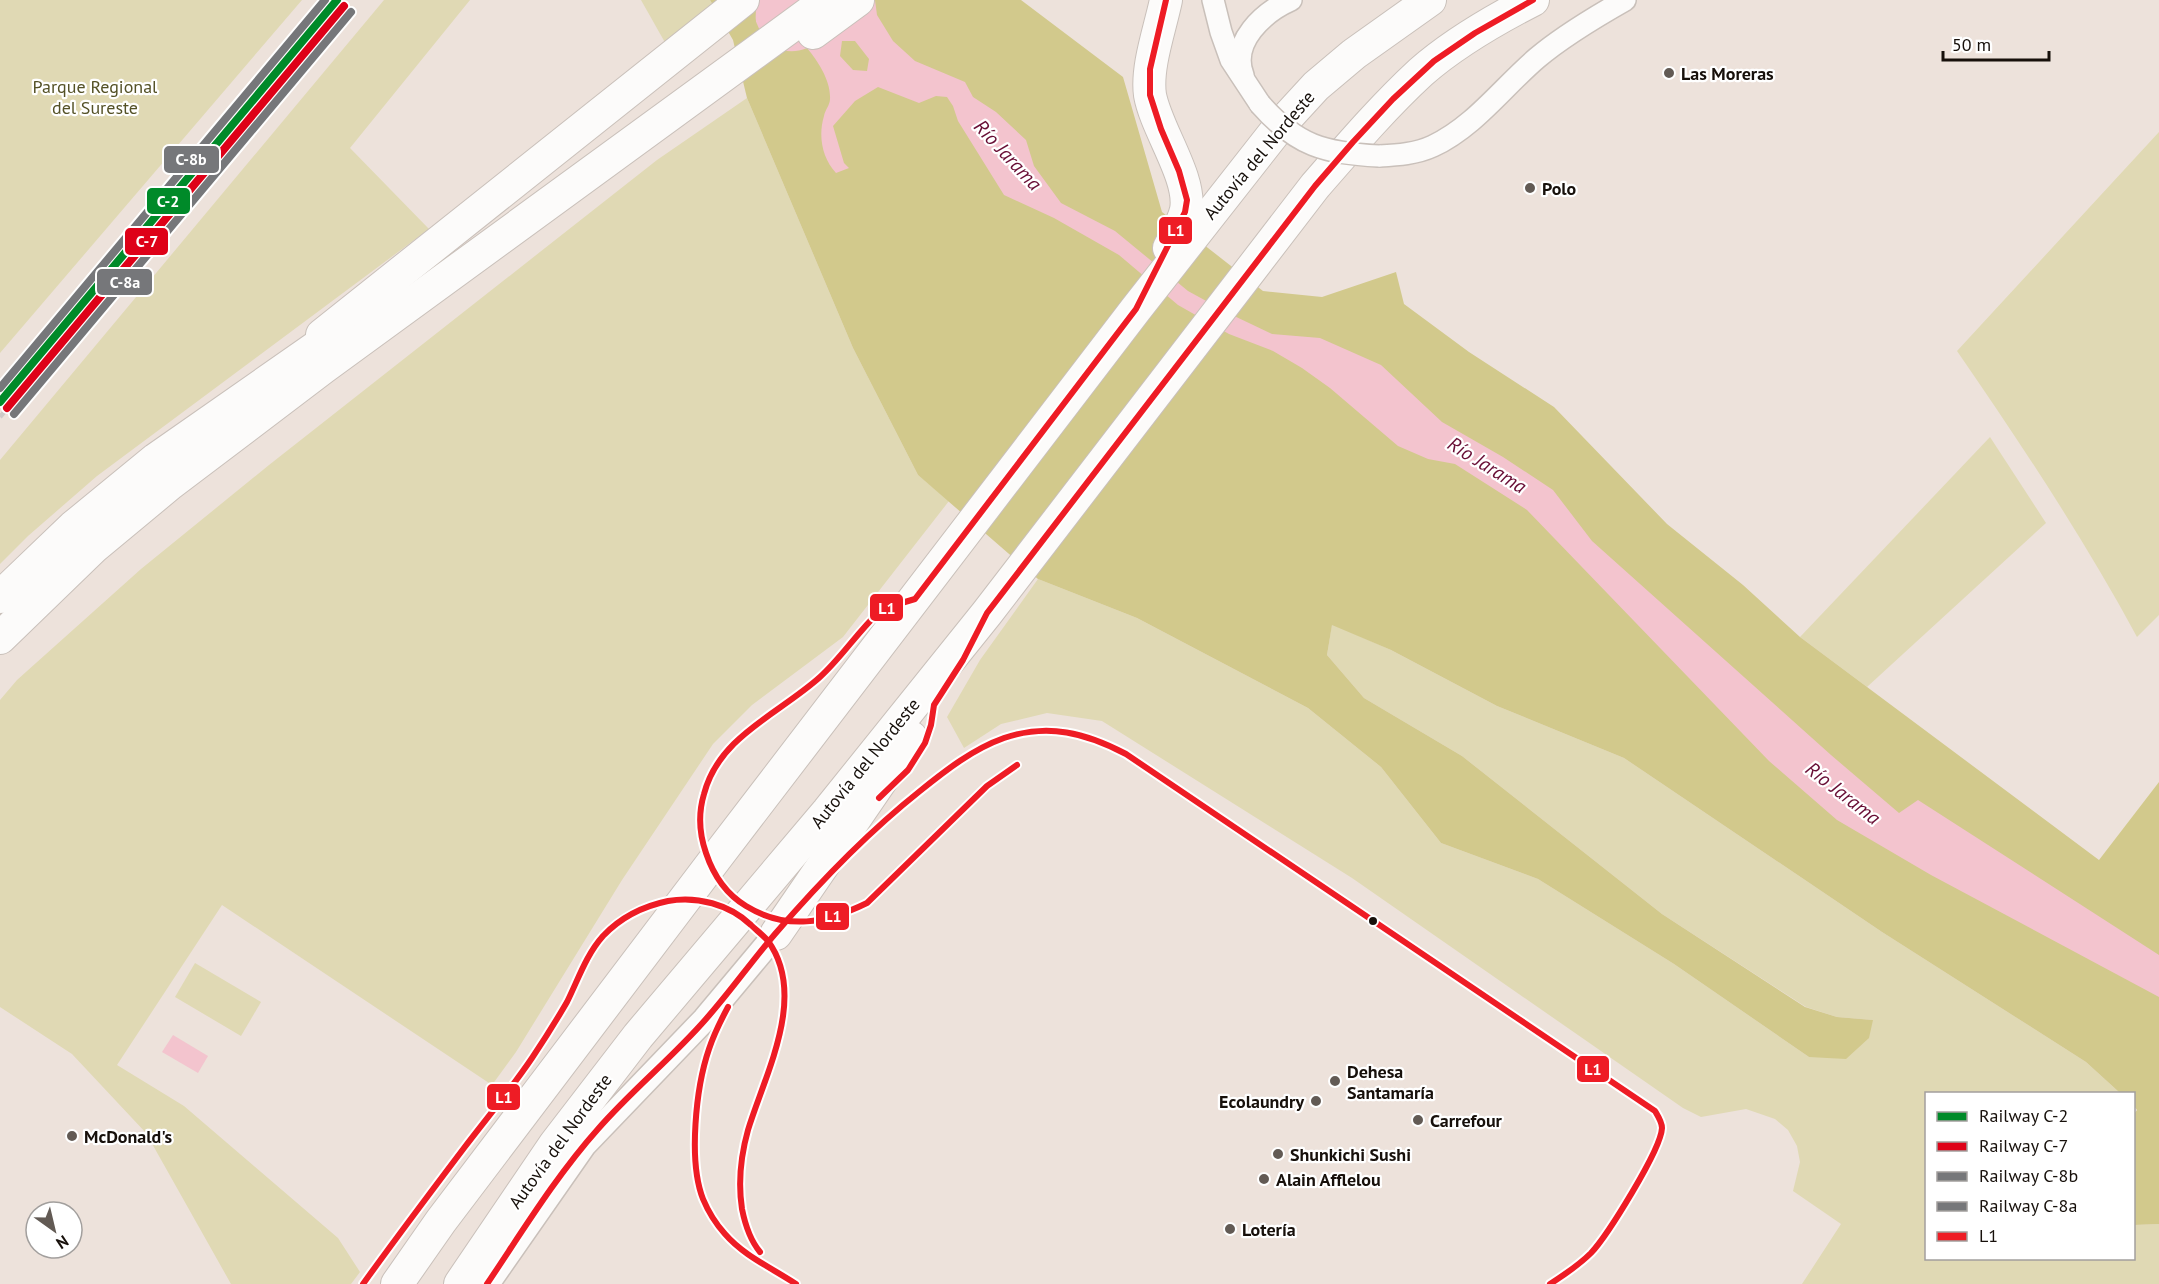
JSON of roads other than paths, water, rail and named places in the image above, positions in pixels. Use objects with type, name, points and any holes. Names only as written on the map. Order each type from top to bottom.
[{"type":"highway","points":[[253,390],[743,0]]},
{"type":"highway","points":[[663,121],[798,0]]},
{"type":"highway","points":[[0,638],[93,548],[170,484],[234,438],[323,368],[827,0]]},
{"type":"highway","points":[[0,597],[73,526],[156,459],[253,390],[444,258],[858,0]]},
{"type":"highway","points":[[1166,0],[1150,69],[1150,95],[1161,129],[1179,171],[1193,218]]},
{"type":"highway","points":[[1354,54],[1392,10],[1407,0]]},
{"type":"highway","name":"Autovía del Nordeste","points":[[441,1221],[1136,309],[1175,235],[1316,86],[1354,54],[1430,0]]},
{"type":"highway","name":"Autovía del Nordeste","points":[[460,1284],[555,1144],[638,1036],[828,811],[987,613],[1315,186],[1367,125],[1416,77],[1454,47],[1533,0]]},
{"type":"highway","points":[[776,934],[947,686],[987,613]]},
{"type":"highway","points":[[375,1284],[400,1253],[441,1221]]},
{"type":"highway","points":[[397,1284],[441,1221]]},
{"type":"main road","points":[[487,1284],[584,1145],[705,1019],[776,934]]},
{"type":"street","points":[[1213,0],[1231,60],[1260,104],[1285,128],[1324,150],[1379,156],[1402,155],[1431,147],[1449,137],[1477,115],[1538,57],[1580,27],[1625,0]]},
{"type":"street","points":[[1246,84],[1240,63],[1244,43],[1266,15],[1291,0]]},
{"type":"water","name":"Río Jarama","points":[[757,0],[875,0],[877,15],[893,41],[915,61],[965,82],[973,97],[996,112],[1026,140],[1034,166],[1061,203],[1115,231],[1188,291],[1230,314],[1272,334],[1320,338],[1381,365],[1442,422],[1503,457],[1553,490],[1592,541],[1899,813],[1918,800],[2159,955],[2159,997],[1931,875],[1837,820],[1769,761],[1527,510],[1455,464],[1428,459],[1398,446],[1330,388],[1302,368],[1273,351],[1229,334],[1178,305],[1119,255],[1054,218],[1004,195],[958,121],[947,97],[936,96],[919,103],[878,87],[855,101],[833,126],[844,163],[849,168],[836,173],[827,161],[821,139],[822,124],[830,99],[823,72],[807,48],[783,50],[765,38],[756,22]],"holes":[[[842,41],[855,41],[869,59],[867,71],[853,70],[840,56]]]},
{"type":"water","points":[[173,1035],[208,1056],[198,1073],[162,1052]]},
{"type":"railway","points":[[73,298],[217,142]]},
{"type":"railway","points":[[0,417],[225,149]]},
{"type":"rail line","name":"C-8b","points":[[0,388],[325,0]]},
{"type":"rail line","name":"C-2","points":[[0,402],[337,0]]},
{"type":"rail line","name":"C-7","points":[[7,408],[344,6]]},
{"type":"rail line","name":"C-8a","points":[[14,414],[351,12]]},
{"type":"place","name":"Las Moreras","points":[[1669,73]]},
{"type":"place","name":"Polo","points":[[1530,188]]},
{"type":"place","name":"Dehesa Santamaría","points":[[1335,1081]]},
{"type":"place","name":"Ecolaundry","points":[[1316,1101]]},
{"type":"place","name":"Carrefour","points":[[1418,1120]]},
{"type":"place","name":"McDonald's","points":[[72,1136]]},
{"type":"place","name":"Shunkichi Sushi","points":[[1278,1154]]},
{"type":"place","name":"Alain Afflelou","points":[[1264,1179]]},
{"type":"place","name":"Lotería","points":[[1230,1229]]},
{"type":"park label","name":"Parque Regional del Sureste","points":[[95,96]]}]
